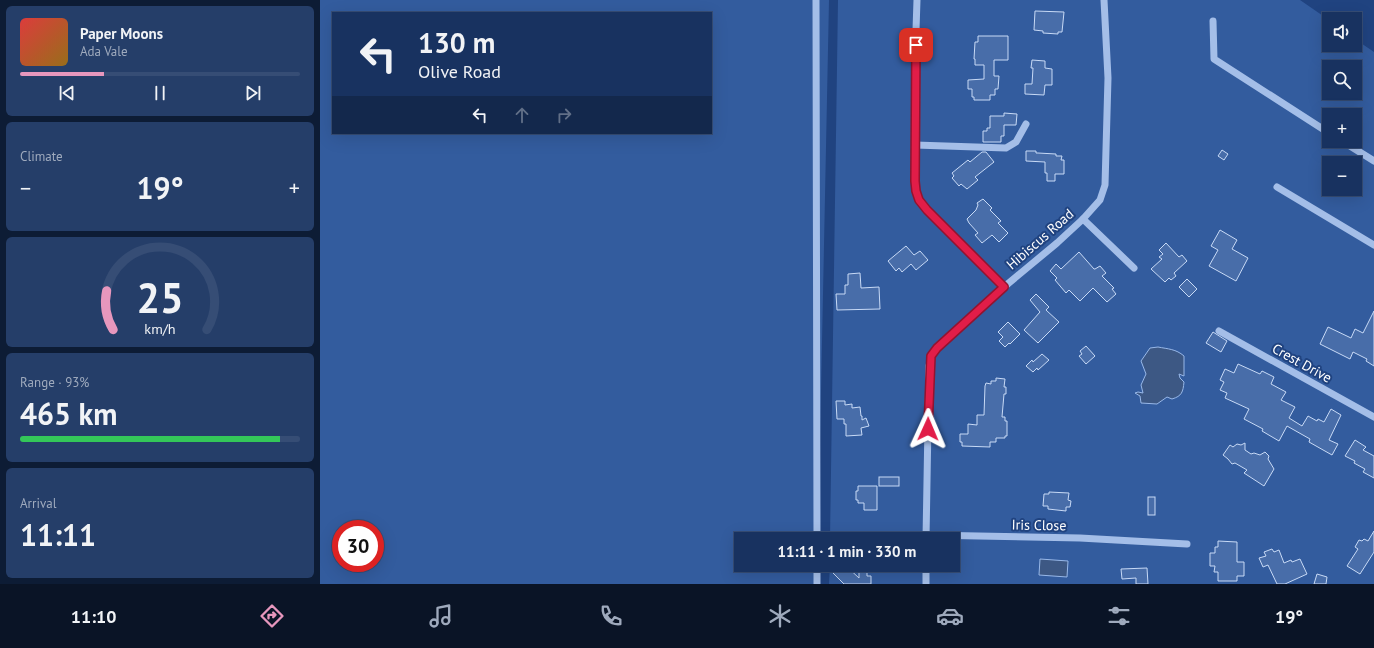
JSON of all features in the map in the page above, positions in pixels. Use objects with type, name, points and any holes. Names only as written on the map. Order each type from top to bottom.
[{"type":"street","points":[[816,0],[817,532]]},
{"type":"street","points":[[917,0],[915,60],[916,191],[919,200],[927,210],[1004,287]]},
{"type":"street","name":"Hibiscus Road","points":[[926,532],[929,366],[931,356],[937,348],[1004,287],[1084,219],[1100,200],[1105,184],[1108,78],[1104,0]]},
{"type":"street","points":[[1213,21],[1214,59],[1322,128]]},
{"type":"street","points":[[915,145],[1006,148],[1016,142],[1026,124]]},
{"type":"street","points":[[1353,148],[1374,161]]},
{"type":"street","points":[[1277,187],[1374,245]]},
{"type":"street","points":[[1084,219],[1134,268]]},
{"type":"street","name":"Crest Drive","points":[[1219,331],[1374,417]]},
{"type":"street","name":"Iris Close","points":[[960,538],[1152,541],[1187,544]]},
{"type":"street","points":[[817,572],[817,584]]},
{"type":"street","points":[[926,572],[926,584]]},
{"type":"shaded area","points":[[320,0],[829,0],[818,532],[734,532],[734,572],[817,572],[817,584],[320,584]]},
{"type":"shaded area","points":[[838,0],[1300,0],[1322,15],[1322,52],[1362,52],[1362,44],[1374,52],[1374,584],[829,584],[830,572],[960,572],[960,532],[830,532]]},
{"type":"shaded area","points":[[1158,347],[1175,351],[1184,356],[1184,376],[1179,374],[1180,378],[1184,382],[1182,391],[1180,395],[1172,399],[1167,397],[1157,404],[1141,403],[1140,396],[1135,393],[1143,393],[1141,385],[1146,374],[1141,361],[1150,348]]},
{"type":"shaded area","points":[[1040,559],[1068,561],[1067,577],[1039,575]]},
{"type":"building","points":[[1035,11],[1064,12],[1062,32],[1058,32],[1058,34],[1043,33],[1043,31],[1034,30]]},
{"type":"building","points":[[978,36],[1008,36],[1008,60],[994,60],[994,76],[999,76],[998,89],[995,89],[995,95],[990,95],[990,100],[974,100],[974,97],[972,97],[972,89],[968,89],[968,80],[984,79],[984,65],[975,65],[974,59],[975,42],[978,42]]},
{"type":"building","points":[[1032,60],[1045,61],[1045,68],[1052,69],[1052,85],[1045,85],[1044,95],[1025,94],[1025,84],[1032,84]]},
{"type":"building","points":[[1004,113],[1017,114],[1016,125],[1004,125],[1004,136],[1001,136],[1001,142],[983,142],[983,131],[987,131],[987,128],[990,128],[990,116],[1004,116]]},
{"type":"building","points":[[1222,150],[1228,154],[1224,160],[1218,156]]},
{"type":"building","points":[[1026,151],[1036,151],[1036,153],[1056,154],[1056,156],[1062,156],[1061,160],[1064,160],[1064,174],[1055,174],[1055,181],[1047,181],[1045,162],[1026,161]]},
{"type":"building","points":[[982,152],[986,152],[994,162],[975,177],[978,180],[967,189],[961,184],[959,186],[952,178],[954,176],[952,173],[968,160],[970,162]]},
{"type":"building","points":[[983,199],[992,208],[990,210],[1001,221],[998,223],[1008,233],[999,242],[992,235],[982,243],[975,235],[978,233],[967,219],[976,210],[978,205],[977,203]]},
{"type":"building","points":[[1220,230],[1237,240],[1232,249],[1248,258],[1236,281],[1209,266],[1218,250],[1211,246]]},
{"type":"building","points":[[1166,243],[1179,257],[1182,255],[1187,261],[1174,273],[1176,276],[1171,280],[1169,278],[1165,282],[1151,269],[1162,259],[1159,257],[1163,254],[1159,250]]},
{"type":"building","points":[[906,246],[914,255],[920,251],[928,260],[916,270],[911,264],[902,272],[899,268],[896,271],[888,261]]},
{"type":"building","points":[[1079,252],[1094,269],[1100,266],[1106,273],[1102,276],[1114,288],[1112,289],[1116,294],[1107,302],[1093,288],[1080,301],[1069,290],[1066,293],[1055,280],[1057,278],[1050,271],[1056,264],[1061,269]]},
{"type":"building","points":[[860,273],[861,288],[879,287],[880,309],[837,310],[836,294],[845,294],[845,285],[848,285],[848,274]]},
{"type":"building","points":[[1187,279],[1197,289],[1189,297],[1179,287]]},
{"type":"building","points":[[1036,294],[1049,307],[1046,310],[1059,322],[1038,343],[1024,330],[1040,312],[1030,300]]},
{"type":"building","points":[[1374,311],[1374,366],[1366,361],[1367,359],[1353,352],[1350,359],[1320,344],[1328,327],[1351,338],[1355,329],[1363,333]]},
{"type":"building","points":[[1008,322],[1020,334],[1005,347],[999,341],[1003,337],[998,332]]},
{"type":"building","points":[[1213,332],[1227,341],[1221,352],[1206,343]]},
{"type":"building","points":[[1086,346],[1095,356],[1086,364],[1079,356],[1082,354],[1080,351]]},
{"type":"building","points":[[1042,354],[1049,360],[1038,370],[1037,368],[1033,372],[1026,366]]},
{"type":"building","points":[[1238,364],[1260,374],[1262,371],[1274,377],[1271,384],[1286,392],[1281,400],[1295,407],[1289,418],[1302,426],[1308,416],[1317,421],[1318,419],[1324,422],[1331,409],[1341,415],[1329,440],[1338,444],[1332,455],[1309,442],[1310,439],[1287,426],[1279,441],[1262,431],[1263,429],[1244,419],[1249,409],[1225,398],[1227,393],[1220,390],[1224,382],[1220,380],[1225,369],[1234,373]]},
{"type":"building","points":[[996,378],[1005,379],[1004,387],[1006,387],[1006,394],[1004,394],[1002,417],[1005,417],[1005,421],[1007,421],[1007,436],[1005,436],[1005,438],[996,438],[996,442],[990,442],[990,447],[962,446],[962,442],[960,442],[960,434],[968,434],[968,424],[977,425],[977,415],[984,415],[985,386],[986,383],[991,384],[991,381],[996,381]]},
{"type":"building","points":[[836,401],[845,401],[845,405],[852,404],[852,408],[860,407],[862,420],[866,418],[869,426],[861,428],[862,435],[846,436],[846,424],[844,424],[844,419],[837,419]]},
{"type":"building","points":[[1355,440],[1366,447],[1363,450],[1374,456],[1374,478],[1363,472],[1365,469],[1354,463],[1355,461],[1345,456]]},
{"type":"building","points":[[1245,443],[1245,450],[1251,454],[1254,453],[1260,455],[1265,452],[1269,456],[1268,459],[1274,469],[1264,486],[1244,473],[1247,470],[1235,463],[1232,464],[1223,455],[1230,445],[1233,447],[1237,444],[1241,445]]},
{"type":"building","points":[[879,477],[899,477],[899,486],[879,486]]},
{"type":"building","points":[[858,486],[877,486],[877,510],[864,510],[864,503],[858,503],[858,500],[856,500],[856,491],[858,491]]},
{"type":"building","points":[[1049,492],[1069,493],[1068,500],[1071,501],[1070,507],[1066,507],[1066,511],[1048,509],[1048,506],[1043,506],[1044,494],[1049,494]]},
{"type":"building","points":[[1148,497],[1155,497],[1155,515],[1148,515]]},
{"type":"building","points":[[1374,531],[1374,552],[1360,574],[1347,566],[1358,549],[1355,547],[1359,540],[1362,541],[1364,539],[1368,541]]},
{"type":"building","points":[[1218,541],[1237,542],[1237,562],[1244,562],[1244,576],[1237,576],[1237,581],[1218,581],[1218,572],[1214,572],[1215,566],[1210,566],[1210,553],[1215,553],[1215,547],[1218,547]]},
{"type":"building","points":[[1272,549],[1274,552],[1279,550],[1284,563],[1291,560],[1292,562],[1300,559],[1307,574],[1285,584],[1277,584],[1268,565],[1263,567],[1259,558],[1266,556],[1264,552]]},
{"type":"building","points":[[1147,568],[1148,584],[1136,584],[1136,578],[1122,579],[1121,569]]},
{"type":"building","points":[[832,572],[853,572],[859,578],[859,572],[867,572],[867,576],[871,576],[871,584],[844,584]]},
{"type":"building","points":[[1317,574],[1327,577],[1326,584],[1314,584]]},
{"type":"route","points":[[916,45],[915,181],[919,200],[927,210],[1004,287],[937,348],[931,356],[929,366],[928,429]]}]
